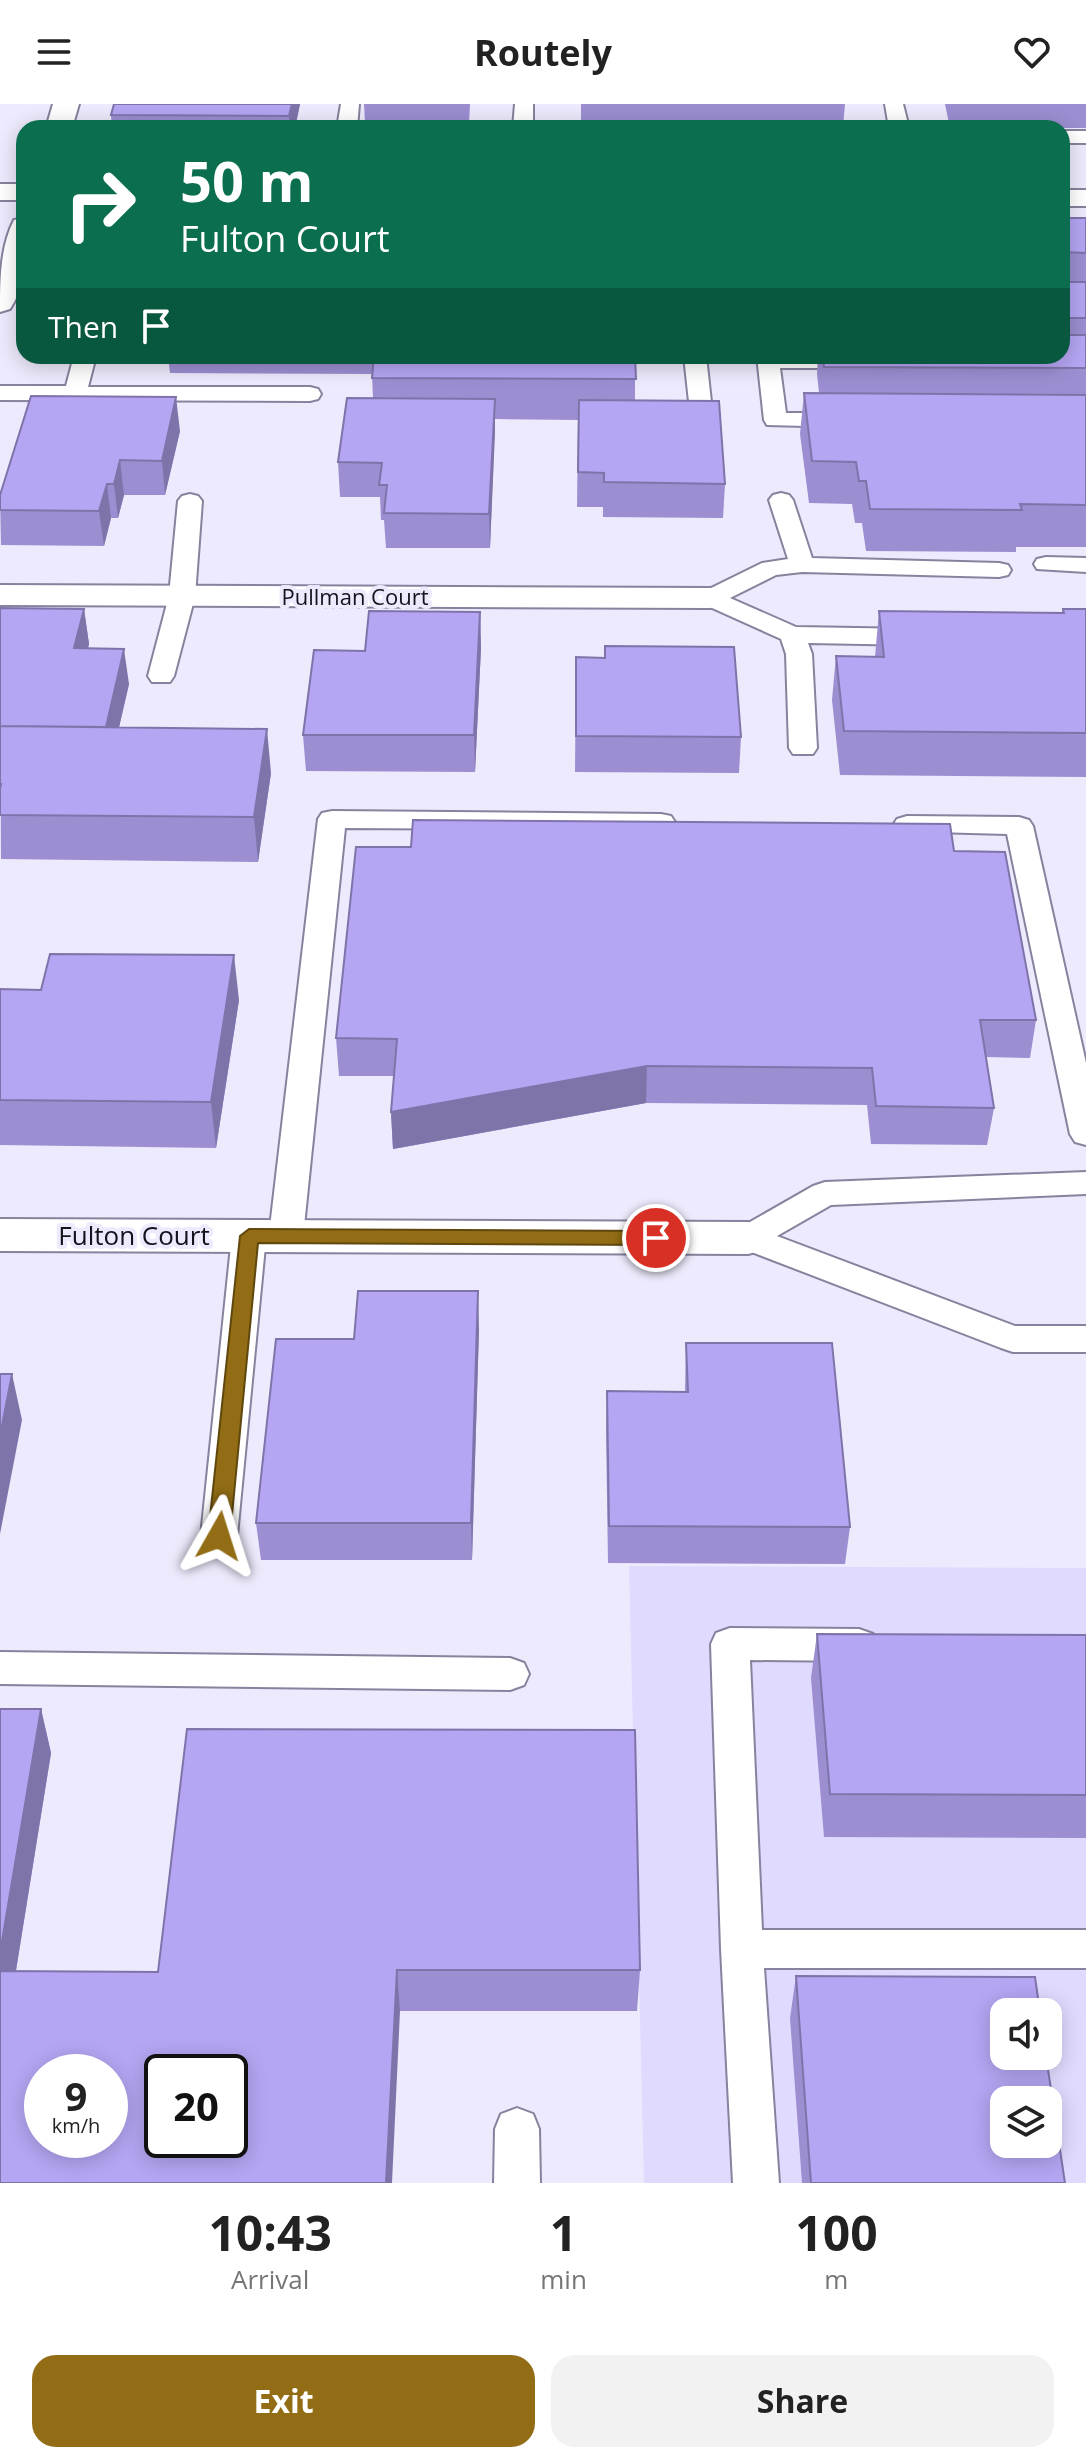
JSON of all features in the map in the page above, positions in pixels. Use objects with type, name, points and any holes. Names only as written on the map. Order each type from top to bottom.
[{"type":"street","points":[[0,303],[16,252]]},
{"type":"street","name":"Pullman Court","points":[[0,595],[710,598]]},
{"type":"street","name":"Fulton Court","points":[[0,1235],[748,1238]]},
{"type":"lane","points":[[75,393],[83,364]]},
{"type":"lane","points":[[696,364],[701,411]]},
{"type":"lane","points":[[769,364],[775,420],[868,420]]},
{"type":"lane","points":[[0,393],[310,394]]},
{"type":"lane","points":[[781,500],[802,565]]},
{"type":"lane","points":[[161,676],[182,596],[190,501]]},
{"type":"lane","points":[[1046,564],[1086,565]]},
{"type":"lane","points":[[710,598],[771,568],[802,565],[999,570]]},
{"type":"lane","points":[[710,598],[792,635],[944,638]]},
{"type":"lane","points":[[792,635],[799,654],[803,748]]},
{"type":"lane","points":[[219,1536],[332,819],[684,823]]},
{"type":"lane","points":[[875,825],[1019,826],[1086,1134]]},
{"type":"lane","points":[[748,1238],[825,1194],[1086,1183]]},
{"type":"lane","points":[[748,1238],[1013,1339],[1086,1339]]},
{"type":"lane","points":[[756,2183],[742,1949],[730,1644],[900,1645]]},
{"type":"lane","points":[[0,1668],[510,1674]]},
{"type":"lane","points":[[742,1949],[1086,1949]]},
{"type":"lane","points":[[517,2129],[517,2183]]},
{"type":"shaded area","points":[[629,1566],[1086,1568],[1086,2183],[644,2183]]},
{"type":"building","points":[[114,104],[292,104],[289,116],[111,115]]},
{"type":"building","points":[[1070,218],[1086,218],[1086,253],[1070,252]]},
{"type":"building","points":[[1070,282],[1086,282],[1086,318],[1070,318]]},
{"type":"building","points":[[1070,335],[1086,335],[1086,368],[824,367],[824,364],[1070,364]]},
{"type":"building","points":[[373,364],[635,364],[636,379],[372,378]]},
{"type":"building","points":[[804,393],[1086,395],[1086,505],[1020,504],[1022,510],[870,509],[866,481],[859,481],[856,462],[812,461]]},
{"type":"building","points":[[31,396],[176,397],[162,461],[120,460],[114,484],[107,484],[99,511],[0,510],[0,495]]},
{"type":"building","points":[[347,398],[495,399],[489,514],[384,513],[387,485],[379,485],[382,463],[338,462]]},
{"type":"building","points":[[579,400],[719,401],[725,484],[604,482],[604,473],[578,472]]},
{"type":"building","points":[[0,608],[84,609],[74,648],[124,649],[106,727],[0,726]]},
{"type":"building","points":[[1063,609],[1086,609],[1086,733],[844,731],[836,656],[884,657],[879,611],[1064,613]]},
{"type":"building","points":[[369,611],[480,612],[474,735],[303,735],[314,650],[365,651]]},
{"type":"building","points":[[605,646],[734,647],[741,737],[576,736],[576,657],[605,658]]},
{"type":"building","points":[[0,726],[267,729],[254,817],[0,815]]},
{"type":"building","points":[[413,820],[950,824],[954,851],[1005,852],[1036,1020],[980,1020],[994,1108],[876,1106],[872,1068],[647,1066],[391,1112],[397,1039],[336,1038],[356,847],[411,847]]},
{"type":"building","points":[[50,954],[234,955],[211,1102],[0,1100],[0,989],[41,990]]},
{"type":"building","points":[[358,1291],[478,1291],[471,1523],[256,1523],[276,1339],[354,1339]]},
{"type":"building","points":[[686,1343],[832,1343],[850,1527],[609,1526],[607,1391],[688,1392]]},
{"type":"building","points":[[0,1374],[12,1374],[0,1436]]},
{"type":"building","points":[[817,1634],[1086,1635],[1086,1795],[830,1794]]},
{"type":"building","points":[[0,1709],[41,1709],[0,1953]]},
{"type":"building","points":[[187,1729],[635,1730],[640,1970],[397,1970],[386,2183],[0,2183],[0,1971],[158,1972]]},
{"type":"building","points":[[796,1976],[1035,1977],[1038,1998],[990,1998],[990,2070],[1048,2070],[1050,2086],[990,2086],[990,2158],[1061,2158],[1065,2183],[811,2183]]},
{"type":"route","points":[[219,1536],[249,1236],[656,1238]]}]
